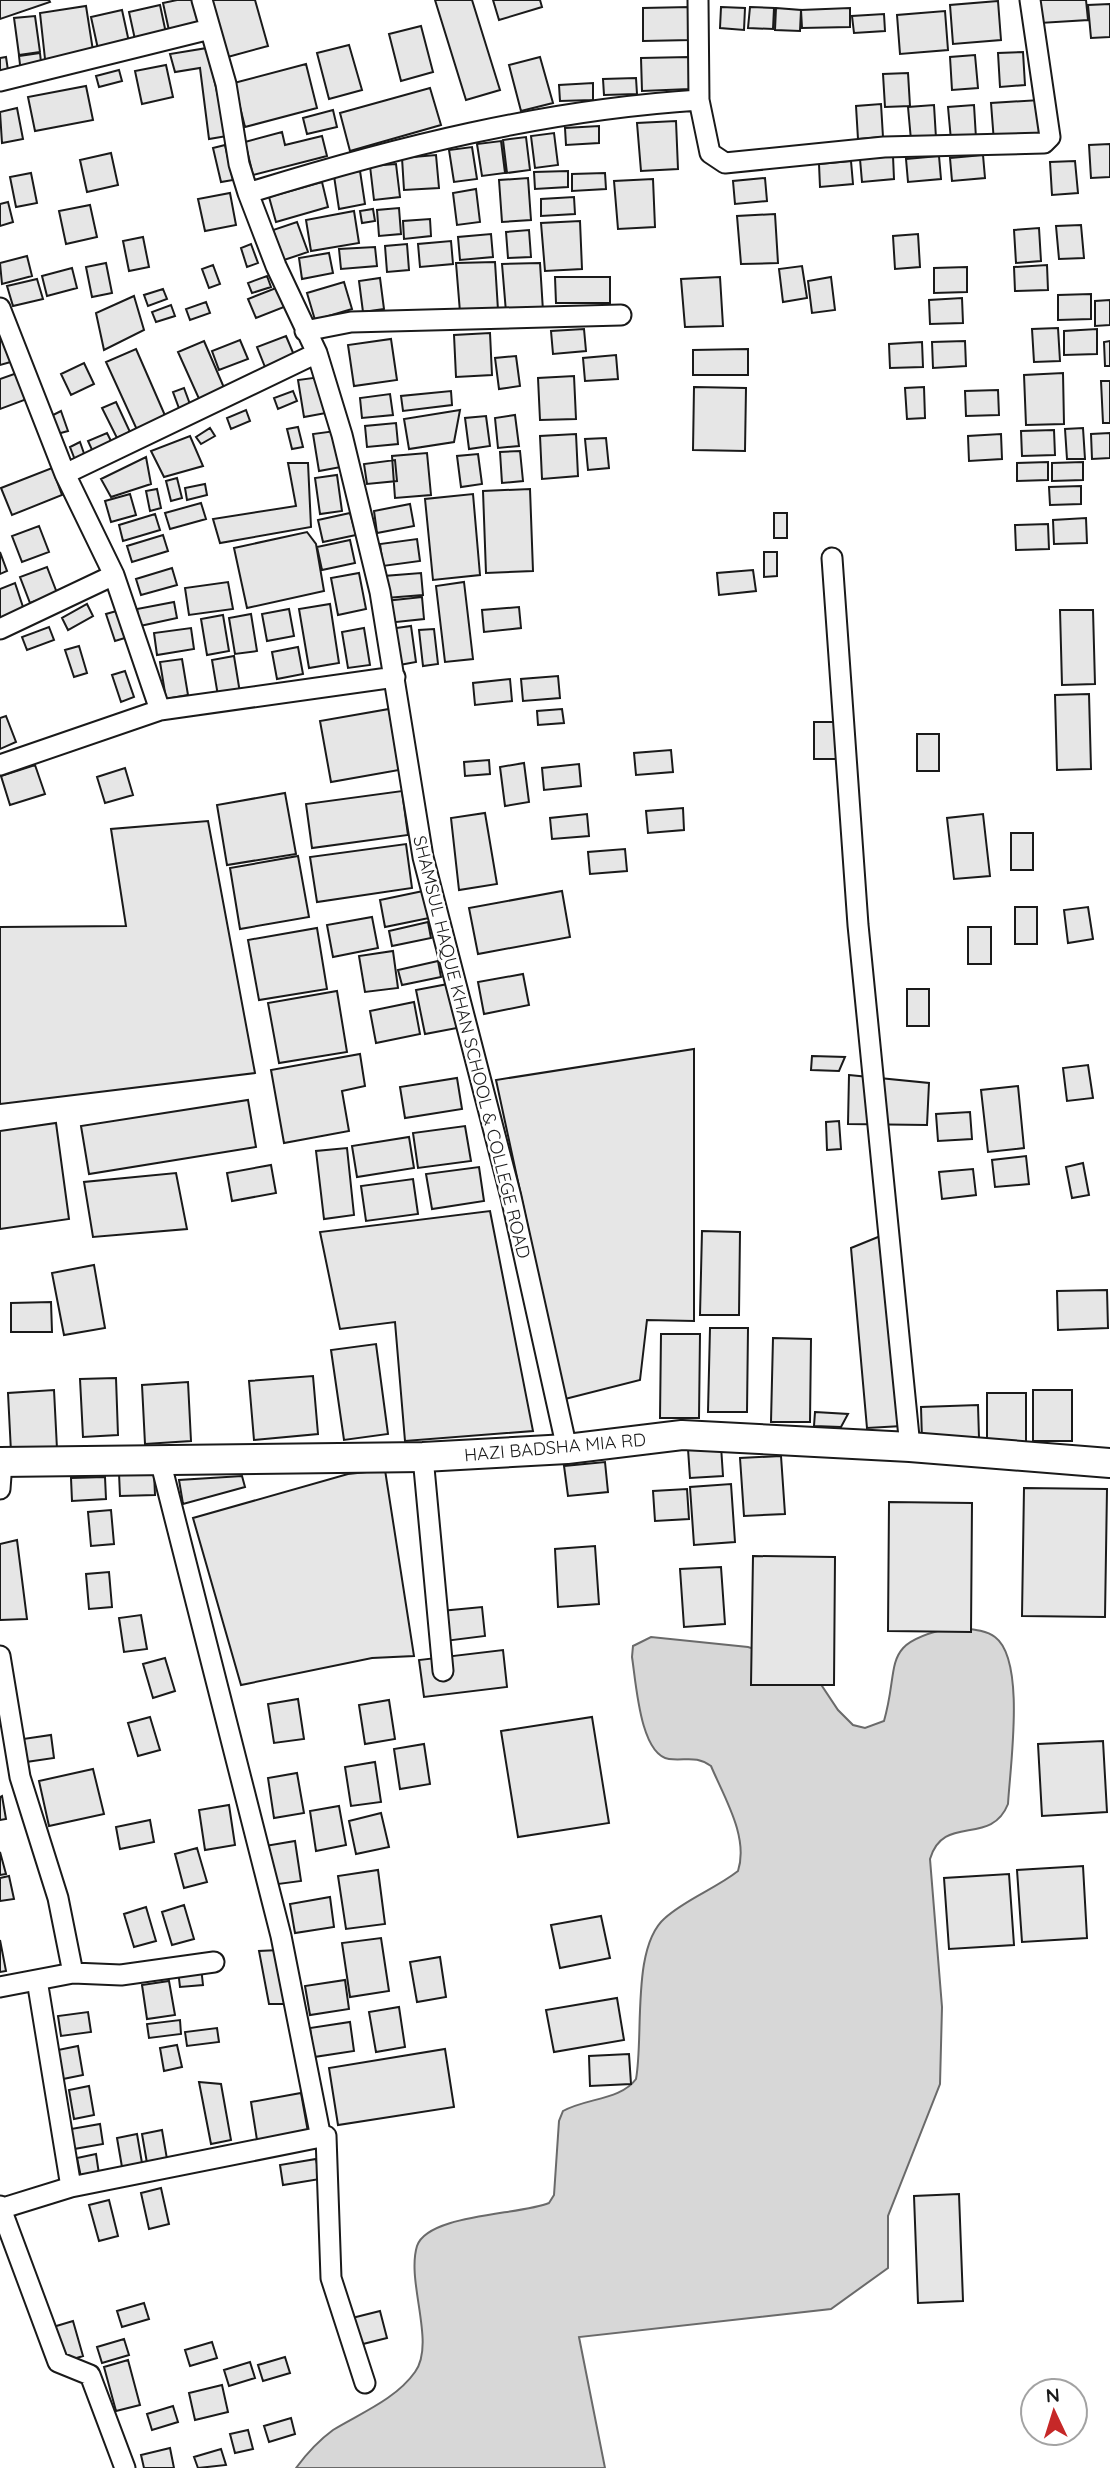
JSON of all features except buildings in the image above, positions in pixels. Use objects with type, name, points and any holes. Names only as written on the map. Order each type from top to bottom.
[{"type":"main road","name":"HAZI BADSHA MIA RD","points":[[1,1471],[160,1460],[423,1457],[567,1449],[682,1436],[910,1447],[1110,1463]]},
{"type":"street","name":"SHAMSUL HAQUE KHAN SCHOOL & COLLEGE ROAD","points":[[202,0],[226,84],[239,164],[248,193],[304,331],[317,353],[361,512],[395,677],[423,857],[511,1197],[567,1449]]},
{"type":"street","points":[[698,0],[699,100],[710,153],[725,163],[884,147],[1044,143],[1050,137],[1030,0]]},
{"type":"street","points":[[0,81],[210,29]]},
{"type":"street","points":[[248,193],[354,160],[538,117],[699,100]]},
{"type":"street","points":[[0,308],[65,474],[114,575],[160,710]]},
{"type":"street","points":[[304,331],[351,322],[621,315]]},
{"type":"street","points":[[65,474],[317,353]]},
{"type":"street","points":[[832,558],[858,925],[910,1447]]},
{"type":"street","points":[[0,629],[114,575]]},
{"type":"street","points":[[0,765],[160,710],[395,677]]},
{"type":"street","points":[[423,1457],[443,1671]]},
{"type":"street","points":[[160,1460],[281,1937],[321,2138]]},
{"type":"street","points":[[0,1656],[20,1777],[58,1898],[73,1973]]},
{"type":"street","points":[[0,1987],[73,1973],[121,1975],[214,1962]]},
{"type":"street","points":[[37,1980],[71,2187]]},
{"type":"street","points":[[125,2468],[90,2375],[58,2362],[0,2208],[71,2187],[326,2136],[331,2277],[365,2383]]},
{"type":"shaded area","points":[[954,1627],[991,1634],[1005,1649],[1013,1690],[1014,1715],[1008,1804],[1000,1817],[990,1824],[945,1837],[936,1845],[930,1859],[942,2007],[940,2084],[888,2216],[888,2268],[831,2309],[579,2337],[605,2468],[296,2468],[328,2434],[388,2398],[415,2372],[421,2360],[423,2345],[415,2261],[417,2246],[425,2235],[456,2221],[549,2203],[554,2195],[559,2121],[563,2111],[622,2091],[636,2079],[643,1970],[654,1931],[673,1911],[738,1871],[741,1858],[738,1831],[711,1766],[696,1759],[669,1759],[659,1754],[652,1745],[641,1716],[632,1657],[633,1646],[651,1637],[748,1647],[790,1660],[820,1683],[838,1710],[853,1725],[865,1728],[884,1721],[897,1658],[903,1648],[913,1640],[930,1633]]}]
